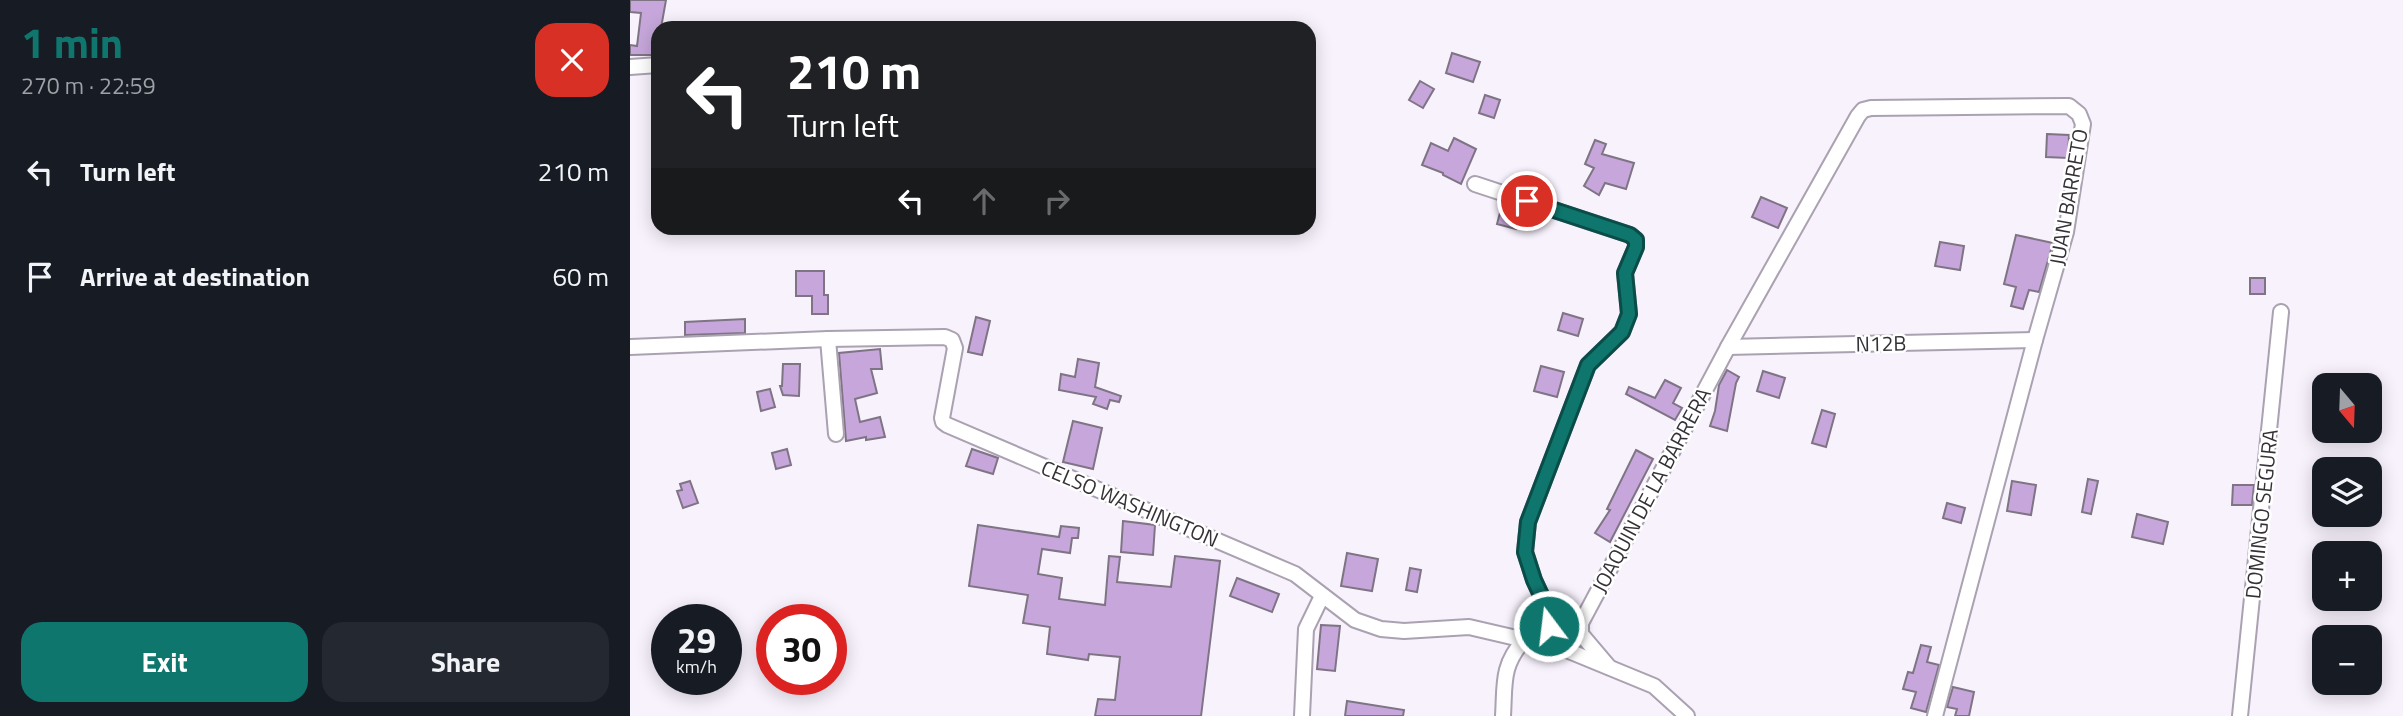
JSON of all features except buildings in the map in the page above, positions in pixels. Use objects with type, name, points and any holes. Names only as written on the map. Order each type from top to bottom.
[{"type":"street","points":[[630,67],[651,66]]},
{"type":"street","name":"JUAN BARRETO","points":[[1728,347],[1863,110],[2069,106],[2079,114],[2083,124],[2066,232],[1935,716]]},
{"type":"street","points":[[1475,184],[1630,235],[1636,240],[1636,247],[1625,273],[1629,314],[1622,332],[1588,365],[1528,522],[1525,552],[1546,606],[1549,626],[1541,644]]},
{"type":"street","name":"DOMINGO SEGURA","points":[[2240,716],[2281,312]]},
{"type":"street","name":"CELSO WASHINGTON","points":[[630,347],[945,337],[952,340],[955,348],[943,422],[1295,573],[1355,620],[1381,629],[1404,631],[1469,627],[1564,649],[1654,686],[1687,716]]},
{"type":"street","points":[[828,339],[836,434]]},
{"type":"street","name":"N12B","points":[[1728,347],[2035,340]]},
{"type":"street","name":"JOAQUIN DE LA BARRERA","points":[[1609,667],[1581,634],[1581,624],[1728,347]]},
{"type":"street","points":[[1302,716],[1307,629],[1322,596]]},
{"type":"street","points":[[1503,716],[1506,668],[1515,650],[1524,640]]},
{"type":"route","points":[[1527,201],[1630,235],[1636,240],[1636,247],[1625,273],[1629,314],[1622,332],[1588,365],[1528,522],[1525,552],[1546,606],[1549,626]]}]
